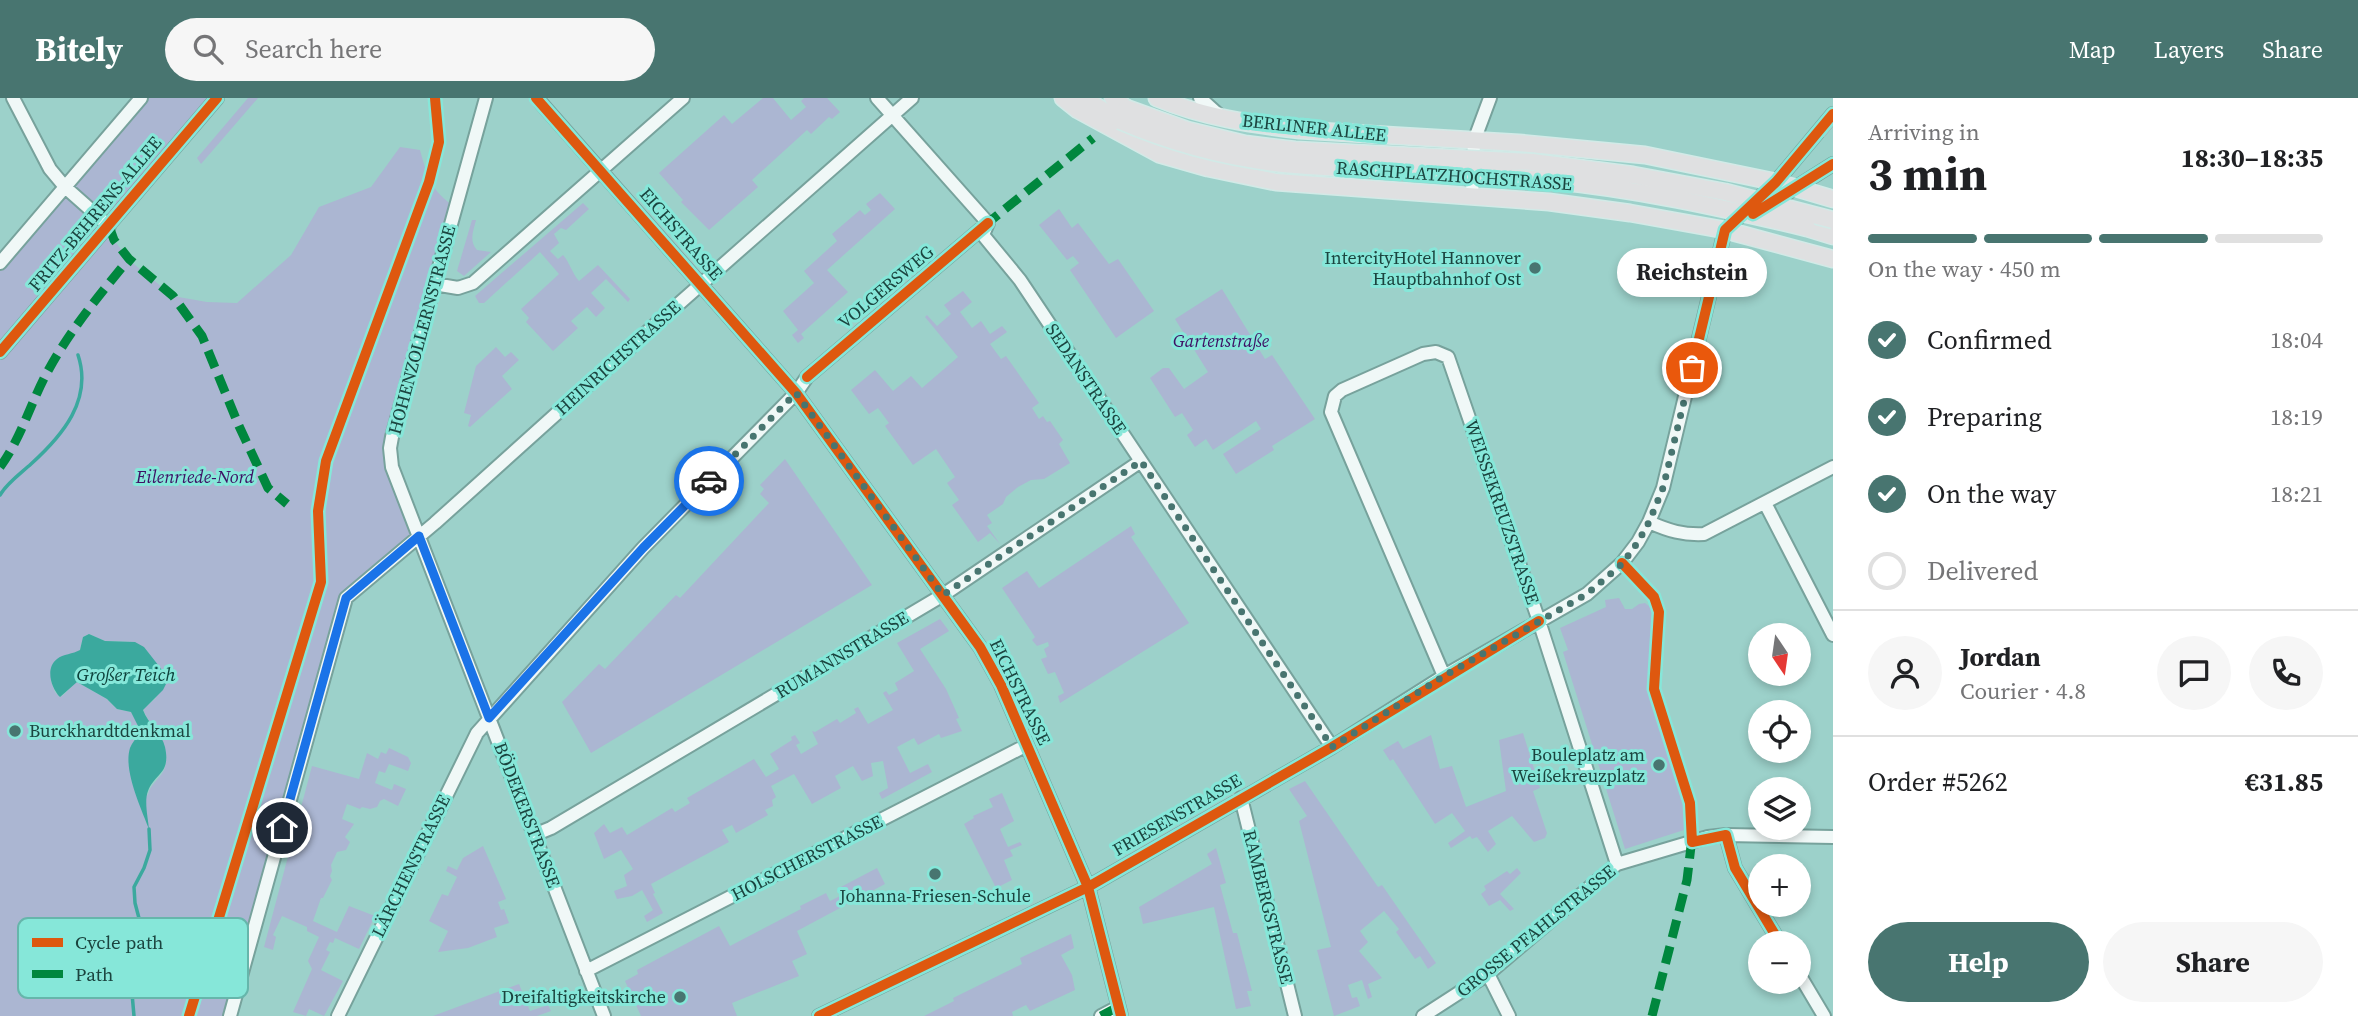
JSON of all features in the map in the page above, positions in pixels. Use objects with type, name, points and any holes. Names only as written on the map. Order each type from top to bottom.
[{"type":"main road","points":[[1063,98],[1078,110],[1159,154],[1208,168],[1276,182],[1472,196],[1630,213],[1725,230],[1833,259]]},
{"type":"main road","name":"RASCHPLATZHOCHSTRASSE","points":[[1083,98],[1186,130],[1245,144],[1295,150],[1532,162],[1633,175],[1725,192],[1833,220]]},
{"type":"main road","name":"BERLINER ALLEE","points":[[1163,99],[1194,112],[1300,130],[1646,155],[1776,182],[1833,199]]},
{"type":"main road","name":"RASCHPLATZHOCHSTRASSE","points":[[1120,109],[1184,145],[1243,159],[1306,166],[1534,179],[1632,191],[1725,208],[1833,236]]},
{"type":"main road","points":[[1366,190],[1433,185],[1447,179],[1461,165],[1474,141]]},
{"type":"street","points":[[13,98],[50,169],[65,187],[108,226]]},
{"type":"street","points":[[0,263],[141,98]]},
{"type":"street","name":"FRITZ-BEHRENS-ALLEE","points":[[0,352],[217,98]]},
{"type":"street","name":"HOHENZOLLERNSTRASSE","points":[[419,536],[392,467],[390,448],[486,98]]},
{"type":"street","points":[[434,285],[458,288],[474,283],[683,98]]},
{"type":"street","points":[[877,98],[988,223]]},
{"type":"street","name":"HEINRICHSTRASSE","points":[[419,536],[912,98]]},
{"type":"street","points":[[1200,98],[1223,118]]},
{"type":"street","points":[[1472,196],[1474,141],[1490,98]]},
{"type":"street","name":"EICHSTRASSE","points":[[541,103],[796,393],[980,647],[1001,685],[1088,887],[1120,1012]]},
{"type":"street","points":[[1725,230],[1776,182],[1833,114]]},
{"type":"street","points":[[1725,230],[1833,164]]},
{"type":"street","name":"VOLGERSWEG","points":[[489,718],[643,548],[796,393],[807,377],[988,223]]},
{"type":"street","name":"SEDANSTRASSE","points":[[988,223],[983,235],[1020,279],[1332,747]]},
{"type":"street","name":"FRIESENSTRASSE","points":[[820,1016],[1088,887],[1332,747],[1444,676],[1587,594],[1622,564],[1649,522],[1663,488],[1725,230]]},
{"type":"street","name":"WEISSEKREUZSTRASSE","points":[[1444,676],[1331,412],[1335,396],[1342,390],[1423,354],[1436,352],[1448,357],[1539,621],[1617,864]]},
{"type":"street","name":"RUMANNSTRASSE","points":[[534,835],[551,828],[943,595],[1141,461]]},
{"type":"street","points":[[1649,522],[1671,532],[1704,534],[1833,467]]},
{"type":"street","points":[[1765,503],[1833,635]]},
{"type":"street","points":[[248,951],[346,598],[419,536]]},
{"type":"street","name":"BÖDEKERSTRASSE","points":[[419,536],[604,1016]]},
{"type":"street","name":"LÄRCHENSTRASSE","points":[[338,1016],[477,733],[489,718]]},
{"type":"street","name":"HOLSCHERSTRASSE","points":[[586,971],[1027,745]]},
{"type":"street","name":"RAMBERGSTRASSE","points":[[1241,798],[1295,1016]]},
{"type":"street","points":[[1726,835],[1735,868],[1773,931]]},
{"type":"street","name":"GROSSE PFAHLSTRASSE","points":[[1423,1016],[1488,974],[1617,864],[1726,835],[1833,837]]},
{"type":"street","points":[[1488,974],[1509,1016]]},
{"type":"street","points":[[1811,994],[1824,1016]]},
{"type":"street","points":[[230,1016],[235,998]]},
{"type":"street","points":[[1101,1016],[1120,1012]]},
{"type":"green space","name":"Eilenriede-Nord","points":[[141,98],[217,98],[109,226],[114,240],[129,260],[173,296],[207,302],[237,303],[291,255],[319,207],[371,187],[400,147],[420,150],[432,183],[456,208],[390,448],[419,536],[346,598],[248,951],[248,918],[18,918],[18,998],[235,998],[230,1016],[0,1016],[0,263]],"holes":[[[89,634],[105,641],[135,642],[156,698],[143,709],[166,751],[165,767],[148,796],[131,747],[138,730],[131,712],[117,709],[107,699],[77,682],[60,697],[51,681],[80,650],[83,637]]]},
{"type":"green space","points":[[248,98],[258,98],[201,164],[197,158]]},
{"type":"green space","points":[[763,98],[773,98],[791,120],[806,107],[801,101],[804,98],[827,98],[840,112],[832,119],[829,117],[811,134],[807,130],[752,180],[758,187],[709,230],[681,202],[683,200],[659,173],[724,115],[732,124]]},
{"type":"green space","points":[[880,193],[895,209],[827,270],[848,292],[801,334],[804,338],[798,343],[792,335],[798,330],[783,311],[814,283],[804,271],[837,241],[832,234],[860,210],[865,215],[871,210],[866,204]]},
{"type":"green space","points":[[583,203],[589,209],[566,230],[561,228],[554,234],[559,243],[550,251],[558,259],[563,255],[579,281],[598,265],[630,299],[628,302],[606,279],[591,293],[605,308],[596,317],[587,307],[571,321],[578,328],[553,351],[526,322],[529,318],[521,309],[559,274],[540,252],[484,303],[479,303],[475,296]]},
{"type":"green space","points":[[1059,209],[1072,228],[1078,223],[1109,264],[1118,259],[1154,311],[1116,338],[1070,270],[1079,263],[1073,256],[1067,260],[1039,225]]},
{"type":"green space","points":[[472,220],[476,220],[472,236],[475,247],[477,250],[491,252],[464,276],[457,271]]},
{"type":"green space","name":"Gartenstraße","points":[[1222,289],[1265,359],[1272,355],[1315,419],[1272,446],[1274,450],[1236,474],[1223,454],[1261,429],[1256,421],[1213,450],[1206,439],[1195,447],[1187,435],[1193,430],[1182,413],[1175,417],[1150,378],[1163,368],[1169,368],[1184,389],[1208,372],[1175,319]]},
{"type":"green space","points":[[963,291],[972,302],[960,312],[972,328],[981,321],[990,334],[1002,326],[1007,332],[990,344],[1001,359],[1006,356],[1039,403],[1032,408],[1039,419],[1043,416],[1047,422],[1050,421],[1063,440],[1059,444],[1070,463],[1044,479],[1031,480],[1018,487],[1006,497],[1003,504],[987,515],[992,523],[987,526],[1000,544],[990,533],[978,542],[952,505],[959,500],[947,483],[955,477],[936,449],[913,465],[885,426],[889,423],[878,408],[869,414],[851,390],[875,370],[893,391],[911,376],[922,388],[958,357],[925,317],[927,315],[937,326],[951,314],[944,305]]},
{"type":"green space","points":[[496,347],[505,357],[511,352],[519,360],[502,376],[512,389],[470,427],[471,415],[464,413],[476,366]]},
{"type":"green space","points":[[785,459],[872,585],[591,753],[562,702],[599,664],[605,669],[676,595],[680,598],[769,503],[760,494],[764,489],[760,485]]},
{"type":"green space","points":[[1131,526],[1135,534],[1131,537],[1189,623],[1060,703],[1058,696],[1064,693],[1055,672],[1048,674],[1041,659],[1047,657],[1044,649],[1049,646],[1048,642],[1037,646],[1032,640],[1035,637],[1002,588],[1027,571],[1039,588]]},
{"type":"green space","points":[[1619,598],[1625,609],[1645,603],[1654,613],[1649,687],[1684,803],[1684,830],[1625,849],[1563,652],[1568,650],[1560,628],[1606,607],[1605,600]]},
{"type":"green space","points":[[940,619],[949,631],[920,649],[946,689],[962,731],[941,738],[939,734],[918,745],[914,738],[897,747],[910,773],[928,764],[932,772],[882,799],[879,793],[888,788],[883,761],[871,763],[873,776],[862,781],[853,766],[835,776],[841,788],[812,804],[794,774],[771,786],[776,797],[772,800],[773,806],[765,810],[768,815],[736,833],[732,825],[722,830],[729,842],[651,884],[663,913],[647,922],[644,916],[653,910],[642,890],[632,896],[617,899],[614,891],[627,886],[624,875],[633,869],[621,850],[604,859],[594,833],[604,824],[610,833],[622,827],[627,835],[672,808],[675,812],[690,803],[687,798],[754,759],[766,777],[779,769],[770,754],[792,740],[791,737],[795,735],[800,743],[796,745],[801,754],[818,744],[812,731],[815,732],[837,719],[840,723],[856,713],[854,709],[858,707],[868,724],[893,710],[883,693],[886,691],[889,695],[898,690],[895,683],[914,671],[897,643]]},
{"type":"green space","points":[[1523,733],[1540,788],[1533,791],[1547,833],[1545,838],[1534,842],[1512,816],[1488,831],[1496,844],[1488,852],[1477,837],[1472,839],[1470,836],[1451,848],[1448,843],[1465,831],[1452,813],[1435,824],[1393,759],[1390,761],[1383,750],[1398,741],[1403,749],[1431,735],[1440,769],[1452,766],[1466,807],[1506,791],[1499,740]]},
{"type":"green space","points":[[389,748],[408,757],[411,763],[408,771],[389,764],[385,773],[379,771],[375,783],[392,790],[394,784],[406,789],[398,806],[384,799],[377,807],[370,809],[360,809],[347,804],[342,819],[354,824],[345,837],[350,842],[346,850],[337,852],[331,865],[332,880],[321,898],[313,921],[337,932],[349,906],[375,916],[359,949],[335,938],[333,943],[330,942],[326,950],[330,952],[321,970],[343,981],[324,1016],[309,1009],[306,1016],[293,1012],[312,969],[308,961],[319,937],[307,931],[307,927],[282,916],[273,935],[276,937],[273,950],[264,947],[312,766],[359,779],[367,753],[378,759],[381,752],[386,754]]},
{"type":"green space","points":[[1305,781],[1378,887],[1382,885],[1436,963],[1428,969],[1420,956],[1415,959],[1396,932],[1399,929],[1384,911],[1360,931],[1368,942],[1359,951],[1382,978],[1368,984],[1372,997],[1368,999],[1362,980],[1348,985],[1352,998],[1357,997],[1360,1006],[1334,1016],[1317,950],[1331,947],[1299,821],[1307,816],[1289,789]]},
{"type":"green space","points":[[1002,793],[1014,821],[1000,829],[1008,847],[1020,842],[1022,845],[1010,850],[1013,856],[1004,860],[1012,880],[996,888],[964,824],[974,818],[973,816],[993,807],[989,799]]},
{"type":"green space","points":[[483,846],[506,899],[498,902],[509,923],[494,928],[497,937],[468,948],[438,952],[448,931],[429,921],[442,894],[448,896],[457,877],[446,871],[448,866],[457,870],[463,858]]},
{"type":"green space","points":[[1216,848],[1226,883],[1220,885],[1233,933],[1237,933],[1252,991],[1247,991],[1251,1006],[1236,1009],[1214,907],[1143,924],[1139,907],[1212,864],[1207,854]]},
{"type":"green space","points":[[877,868],[885,884],[797,931],[807,954],[792,961],[799,976],[732,1003],[737,1016],[641,1016],[625,981],[638,974],[637,970],[719,926],[730,946],[826,893],[830,901],[840,896],[837,889]]},
{"type":"green space","points":[[1517,868],[1521,873],[1500,894],[1514,909],[1510,911],[1500,900],[1489,906],[1481,894],[1486,890],[1484,886],[1507,871],[1510,874]]},
{"type":"green space","points":[[1071,934],[1074,948],[1061,955],[1072,975],[1075,990],[1030,1011],[1026,1005],[1012,1012],[1013,1016],[924,1016],[954,1001],[953,998],[1022,964],[1020,958]]},
{"type":"green space","points":[[519,984],[530,1011],[548,1005],[551,1011],[537,1016],[433,1016]]},
{"type":"water","name":"Großer Teich","points":[[89,634],[105,641],[135,642],[144,647],[166,675],[167,682],[163,690],[143,710],[163,742],[166,756],[164,768],[147,795],[149,829],[129,767],[130,748],[139,734],[131,712],[117,709],[107,699],[77,682],[60,697],[52,683],[50,673],[53,663],[59,657],[80,650],[83,637]]},
{"type":"waterway","points":[[0,495],[54,441],[72,416],[81,387],[82,371],[78,355]]},
{"type":"waterway","points":[[139,918],[134,887],[150,850],[149,829]]},
{"type":"waterway","points":[[132,998],[134,1016]]},
{"type":"tram line","points":[[1824,136],[1833,125]]},
{"type":"marked path","points":[[984,226],[1093,138]]},
{"type":"marked path","points":[[109,226],[114,240],[129,259],[173,296],[202,336],[268,488],[287,504]]},
{"type":"marked path","points":[[0,467],[58,354],[86,312],[129,259]]},
{"type":"marked path","points":[[1652,1016],[1687,880],[1692,838]]},
{"type":"marked path","points":[[1101,1016],[1118,1007]]},
{"type":"cycle path","points":[[0,352],[217,98]]},
{"type":"cycle path","points":[[219,918],[321,582],[318,511],[326,461],[429,182],[439,142],[435,98]]},
{"type":"cycle path","points":[[536,98],[796,393],[980,647],[1001,685],[1088,887],[1121,1016]]},
{"type":"cycle path","points":[[1692,368],[1725,230],[1776,182],[1833,114]]},
{"type":"cycle path","points":[[1753,214],[1833,164]]},
{"type":"cycle path","points":[[807,377],[988,223]]},
{"type":"cycle path","points":[[1622,563],[1654,597],[1659,612],[1654,689],[1690,803],[1692,842],[1726,835],[1735,868],[1773,931]]},
{"type":"cycle path","points":[[819,1016],[1088,887],[1332,747],[1539,621]]},
{"type":"cycle path","points":[[189,1016],[194,998]]},
{"type":"way so far","points":[[709,481],[796,393],[943,595],[1141,461],[1332,747],[1444,676],[1587,594],[1622,564],[1649,522],[1663,488],[1692,368]]},
{"type":"place","name":"IntercityHotel Hannover Hauptbahnhof Ost","points":[[1535,268]]},
{"type":"place","name":"Reichstein","points":[[1692,368]]},
{"type":"place","name":"Burckhardtdenkmal","points":[[15,731]]},
{"type":"place","name":"Bouleplatz am Weißekreuzplatz","points":[[1659,765]]},
{"type":"place","name":"Johanna-Friesen-Schule","points":[[935,874]]},
{"type":"place","name":"Dreifaltigkeitskirche","points":[[680,997]]},
{"type":"route","points":[[282,828],[346,598],[419,536],[489,718],[643,548],[709,481]]}]
